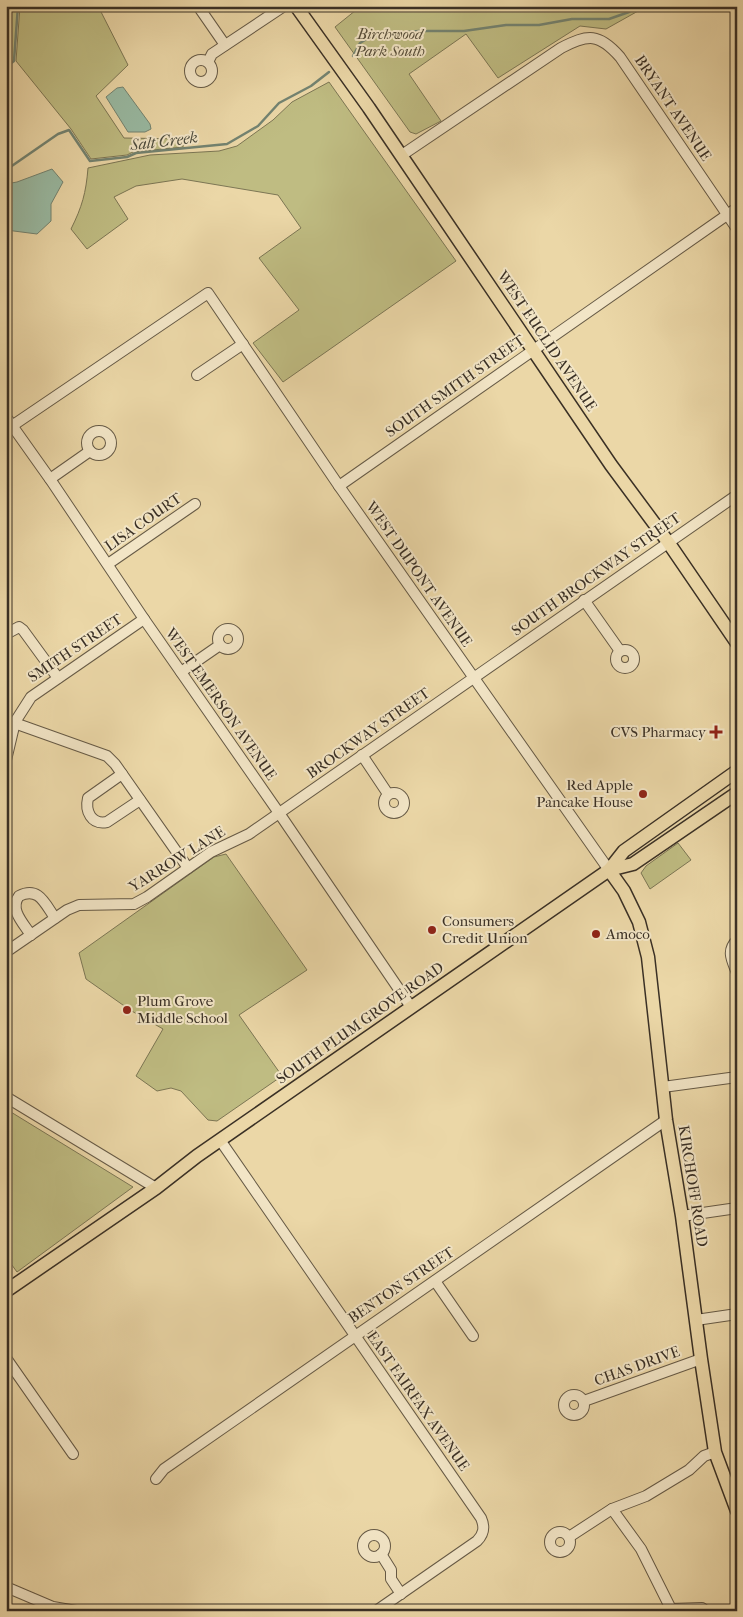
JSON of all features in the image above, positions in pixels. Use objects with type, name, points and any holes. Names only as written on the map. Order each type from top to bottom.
[{"type":"main road","name":"WEST EUCLID AVENUE","points":[[296,6],[402,156],[611,465],[668,542],[737,643]]},
{"type":"main road","name":"SOUTH PLUM GROVE ROAD","points":[[6,1291],[156,1188],[220,1140],[610,870],[624,851],[737,771]]},
{"type":"main road","name":"SOUTH PLUM GROVE ROAD","points":[[610,870],[633,864],[737,794]]},
{"type":"main road","name":"KIRCHOFF ROAD","points":[[610,870],[624,891],[639,922],[648,957],[666,1120],[682,1216],[700,1359],[715,1452],[737,1511]]},
{"type":"street","points":[[198,6],[225,45]]},
{"type":"street","points":[[208,62],[212,54],[284,6]]},
{"type":"street","name":"BRYANT AVENUE","points":[[402,156],[561,48],[578,39],[594,38],[608,43],[620,56],[737,229]]},
{"type":"street","name":"SOUTH SMITH STREET","points":[[339,486],[737,208]]},
{"type":"street","name":"WEST DUPONT AVENUE","points":[[8,424],[208,293],[339,486],[610,870]]},
{"type":"street","points":[[197,375],[243,344]]},
{"type":"street","name":"WEST EMERSON AVENUE","points":[[8,424],[50,479],[412,1008]]},
{"type":"street","points":[[50,479],[90,451]]},
{"type":"street","name":"SOUTH BROCKWAY STREET","points":[[473,677],[737,495]]},
{"type":"street","name":"LISA COURT","points":[[108,564],[195,504]]},
{"type":"street","points":[[584,600],[620,651]]},
{"type":"street","name":"SMITH STREET","points":[[6,760],[10,721],[30,697],[144,619]]},
{"type":"street","points":[[6,634],[18,627],[23,630],[58,678]]},
{"type":"street","points":[[181,672],[220,645]]},
{"type":"street","name":"BROCKWAY STREET","points":[[279,813],[473,677]]},
{"type":"street","points":[[10,721],[107,756],[122,774],[188,868]]},
{"type":"street","points":[[362,755],[388,794]]},
{"type":"street","points":[[122,774],[88,798],[87,809],[92,819],[101,823],[106,822],[140,800]]},
{"type":"street","name":"YARROW LANE","points":[[6,952],[67,910],[79,905],[134,904],[218,848],[249,834],[279,813]]},
{"type":"street","points":[[31,935],[15,910],[16,900],[19,896],[29,892],[35,893],[41,898],[55,918]]},
{"type":"street","points":[[737,940],[729,953],[737,973]]},
{"type":"street","points":[[663,1087],[737,1076]]},
{"type":"street","points":[[6,1097],[156,1188]]},
{"type":"street","name":"BENTON STREET","points":[[156,1479],[164,1469],[354,1335],[666,1120]]},
{"type":"street","name":"EAST FAIRFAX AVENUE","points":[[220,1140],[484,1525],[481,1537],[477,1541],[400,1594]]},
{"type":"street","points":[[682,1216],[737,1208]]},
{"type":"street","points":[[435,1281],[473,1336]]},
{"type":"street","points":[[696,1320],[737,1314]]},
{"type":"street","points":[[6,1358],[72,1454]]},
{"type":"street","name":"CHAS DRIVE","points":[[584,1401],[700,1359]]},
{"type":"street","points":[[570,1537],[612,1509],[646,1496],[689,1470],[704,1456],[715,1452]]},
{"type":"street","points":[[612,1509],[641,1549],[672,1610],[702,1608],[706,1611]]},
{"type":"street","points":[[376,1611],[400,1594],[391,1579],[391,1570],[381,1554]]},
{"type":"street","points":[[6,1587],[53,1607],[76,1611]]},
{"type":"green space","points":[[6,6],[18,6],[14,61],[6,67]]},
{"type":"green space","points":[[20,6],[98,6],[128,65],[96,96],[124,138],[184,139],[183,147],[133,152],[127,155],[91,159],[71,129],[16,61]]},
{"type":"green space","name":"Birchwood Park South","points":[[361,6],[647,6],[606,29],[580,26],[498,78],[466,34],[409,74],[441,121],[416,134],[410,132],[335,27]]},
{"type":"green space","points":[[329,82],[456,261],[283,382],[253,343],[299,310],[259,258],[301,228],[278,195],[182,179],[136,186],[114,197],[128,219],[87,249],[71,229],[83,200],[88,168],[150,155],[219,151],[237,146],[273,120],[292,102]]},
{"type":"green space","points":[[678,843],[691,860],[650,889],[641,873],[646,866]]},
{"type":"green space","points":[[226,854],[307,970],[239,1015],[282,1076],[217,1121],[208,1120],[181,1091],[171,1088],[157,1091],[136,1076],[163,1029],[130,1010],[86,979],[79,953],[214,857]]},
{"type":"green space","points":[[6,1109],[133,1187],[17,1272],[6,1257]]},
{"type":"shaded area","points":[[123,87],[150,124],[151,129],[145,132],[128,132],[106,97],[117,88]]},
{"type":"shaded area","points":[[52,169],[63,182],[51,204],[51,221],[37,234],[6,230],[6,184],[17,182]]},
{"type":"waterway","points":[[6,67],[14,61],[18,6]]},
{"type":"waterway","name":"Salt Creek","points":[[353,56],[360,43],[370,37],[383,34],[419,31],[464,31],[506,25],[539,25],[572,19],[609,19],[629,12],[637,6]]},
{"type":"waterway","name":"Salt Creek","points":[[6,170],[58,134],[69,130],[90,161],[127,157],[136,153],[227,144],[258,126],[279,103],[311,86],[329,72]]},
{"type":"place","name":"CVS Pharmacy","points":[[716,732]]},
{"type":"place","name":"Red Apple Pancake House","points":[[643,794]]},
{"type":"place","name":"Consumers Credit Union","points":[[432,930]]},
{"type":"place","name":"Amoco","points":[[596,934]]},
{"type":"place","name":"Plum Grove Middle School","points":[[127,1010]]}]
